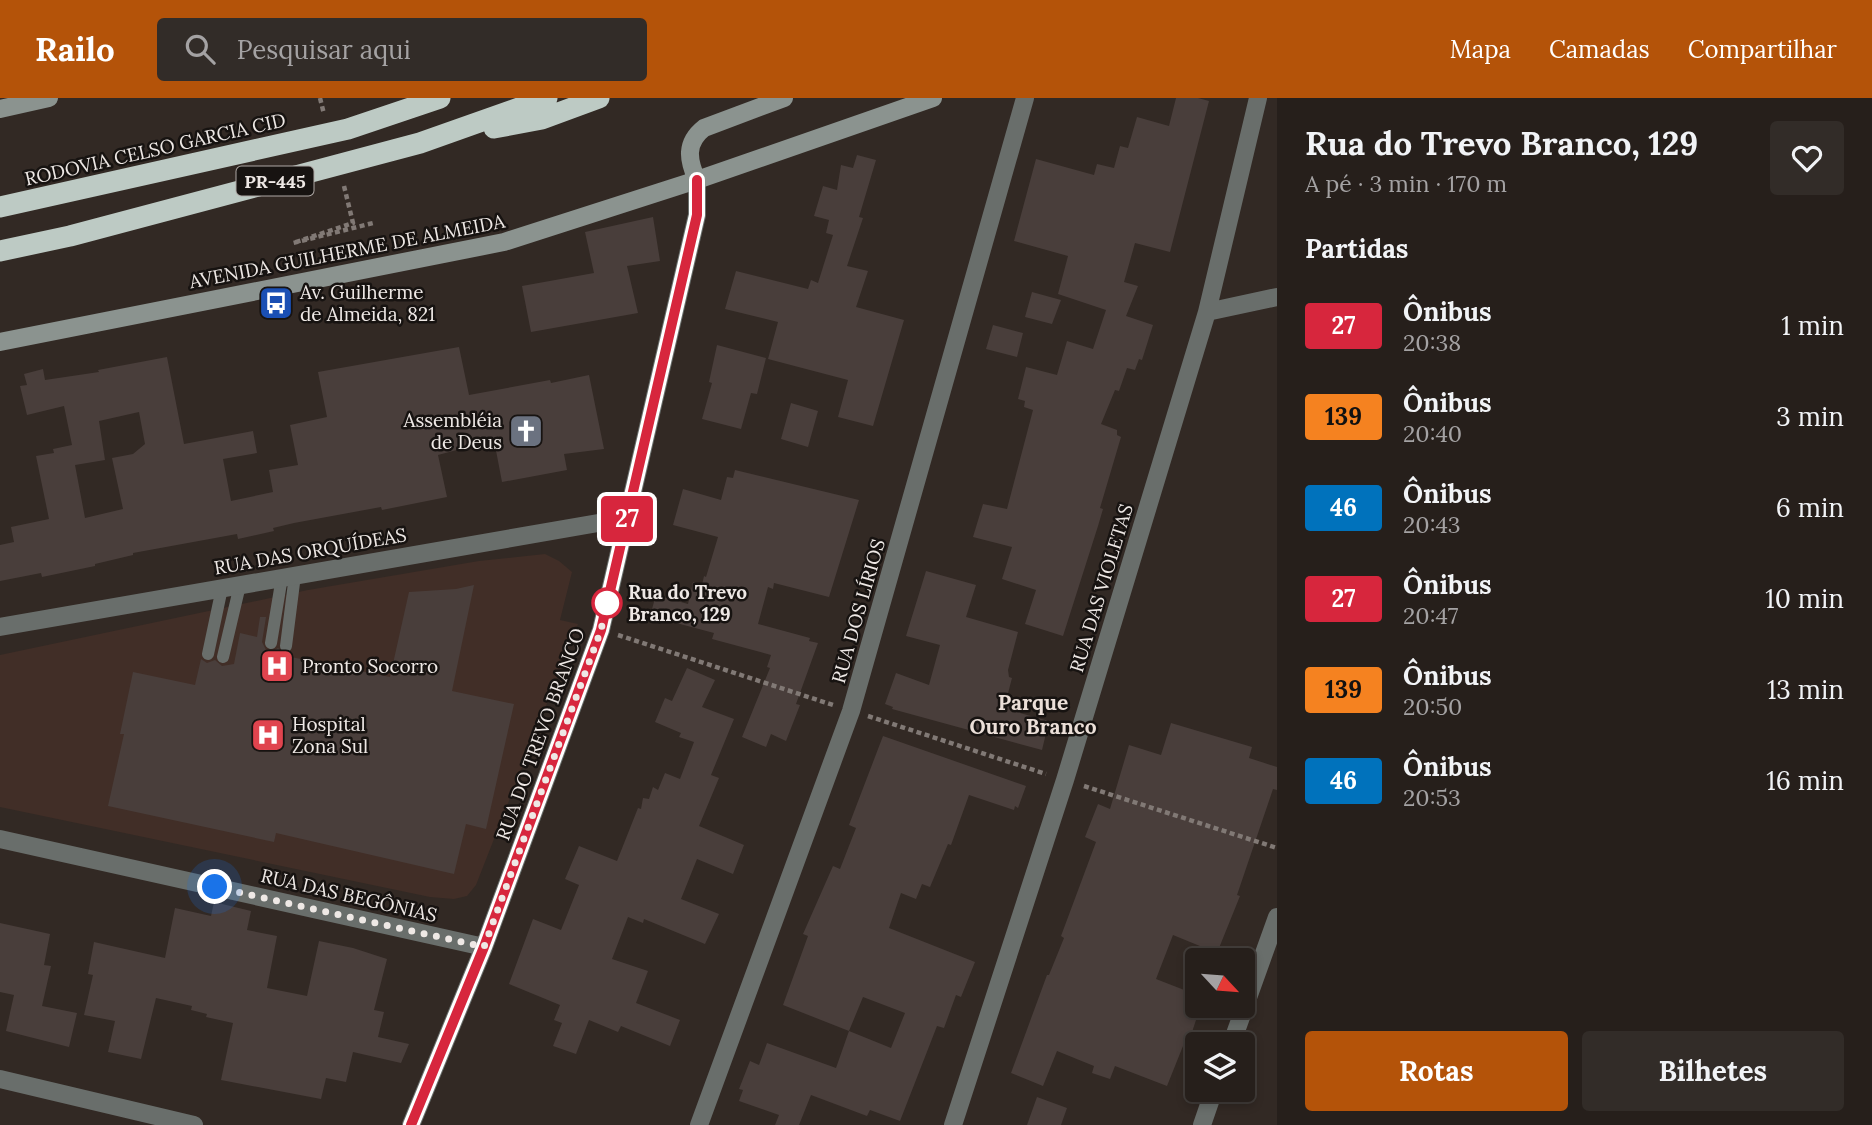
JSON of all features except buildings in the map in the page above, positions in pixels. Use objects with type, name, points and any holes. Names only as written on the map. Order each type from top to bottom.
[{"type":"highway","name":"RODOVIA CELSO GARCIA CID","points":[[0,207],[348,129],[440,98]]},
{"type":"highway","name":"PR-445","points":[[0,251],[70,236],[420,143],[547,98]]},
{"type":"highway","points":[[420,143],[542,119],[599,98]]},
{"type":"street","points":[[0,109],[49,98]]},
{"type":"street","points":[[697,180],[690,160],[693,136],[704,128],[784,98]]},
{"type":"street","name":"AVENIDA GUILHERME DE ALMEIDA","points":[[0,342],[504,242],[697,180],[933,98]]},
{"type":"street","name":"RUA DOS LÍRIOS","points":[[699,1125],[852,711],[1025,98]]},
{"type":"street","name":"RUA DAS VIOLETAS","points":[[953,1125],[1065,780],[1207,312],[1258,98]]},
{"type":"street","name":"RUA DO TREVO BRANCO","points":[[411,1125],[484,947],[601,630],[697,215],[697,180]]},
{"type":"street","points":[[1207,312],[1277,297]]},
{"type":"street","name":"RUA DAS ORQUÍDEAS","points":[[0,627],[627,518]]},
{"type":"street","name":"RUA DAS BEGÔNIAS","points":[[0,839],[484,947]]},
{"type":"street","points":[[1236,1032],[1277,917]]},
{"type":"street","points":[[0,1079],[194,1125]]},
{"type":"street","points":[[1202,1125],[1210,1102]]},
{"type":"lane","points":[[271,643],[288,576]]},
{"type":"lane","points":[[286,646],[288,576]]},
{"type":"lane","points":[[223,657],[240,585]]},
{"type":"lane","points":[[208,654],[222,588]]},
{"type":"path","points":[[320,98],[327,123]]},
{"type":"path","points":[[343,186],[354,223],[293,243],[373,223]]},
{"type":"path","points":[[601,630],[1277,848]]},
{"type":"shaded area","name":"Hospital Zona Sul","points":[[545,554],[572,572],[560,620],[578,624],[476,885],[467,896],[454,899],[430,897],[0,807],[0,655],[308,590],[479,561]]},
{"type":"bus line","name":"27","points":[[411,1125],[484,947],[601,630],[697,215],[697,180]]},
{"type":"place","name":"Av. Guilherme de Almeida, 821","points":[[276,303]]},
{"type":"place","name":"Assembléia de Deus","points":[[526,431]]},
{"type":"place","name":"Rua do Trevo Branco, 129","points":[[607,603]]},
{"type":"place","name":"Pronto Socorro","points":[[277,666]]},
{"type":"place","name":"Hospital Zona Sul","points":[[268,735]]},
{"type":"district","name":"Parque Ouro Branco","points":[[1033,714]]},
{"type":"route","points":[[215,887],[484,947],[601,630],[607,603]]}]
